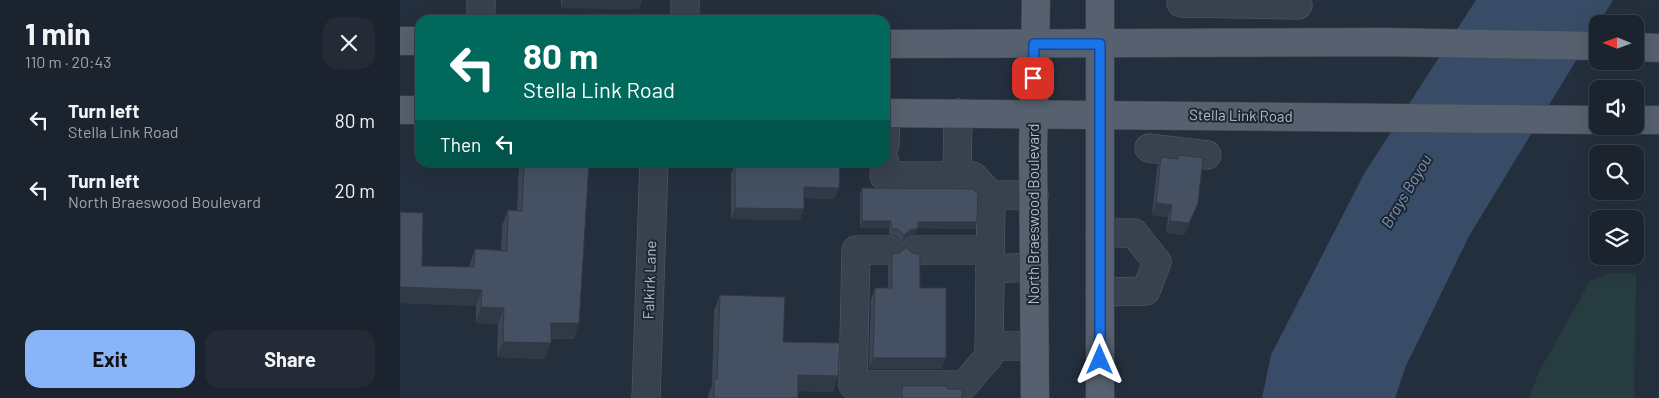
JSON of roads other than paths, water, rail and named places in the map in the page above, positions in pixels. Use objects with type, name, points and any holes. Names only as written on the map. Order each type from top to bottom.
[{"type":"main road","name":"North Braeswood Boulevard","points":[[1035,398],[1033,113],[1036,0]]},
{"type":"main road","points":[[1100,0],[1100,398]]},
{"type":"main road","points":[[400,40],[415,41]]},
{"type":"main road","points":[[890,44],[1385,42],[1589,46]]},
{"type":"main road","points":[[1644,47],[1659,48]]},
{"type":"main road","points":[[400,110],[415,110]]},
{"type":"main road","name":"Stella Link Road","points":[[890,113],[1589,120]]},
{"type":"street","points":[[481,0],[481,15]]},
{"type":"street","points":[[685,0],[685,15]]},
{"type":"street","points":[[1181,44],[1181,1],[1298,2],[1297,43]]},
{"type":"street","points":[[957,176],[958,113]]},
{"type":"street","points":[[1149,148],[1195,154],[1186,116]]},
{"type":"street","name":"Falkirk Lane","points":[[646,398],[654,167]]},
{"type":"street","points":[[885,167],[884,176],[973,176],[991,195],[990,260],[989,356],[964,385],[853,385],[856,250],[902,250],[990,260],[1034,268]]},
{"type":"street","points":[[991,195],[1034,195]]},
{"type":"street","points":[[1100,233],[1134,233],[1157,262],[1146,291],[1100,292]]},
{"type":"street","points":[[989,346],[1035,346]]},
{"type":"water","name":"Brays Bayou","points":[[1476,0],[1613,0],[1604,15],[1589,15],[1589,39],[1469,236],[1405,368],[1395,398],[1262,398],[1271,355],[1364,174]]}]
